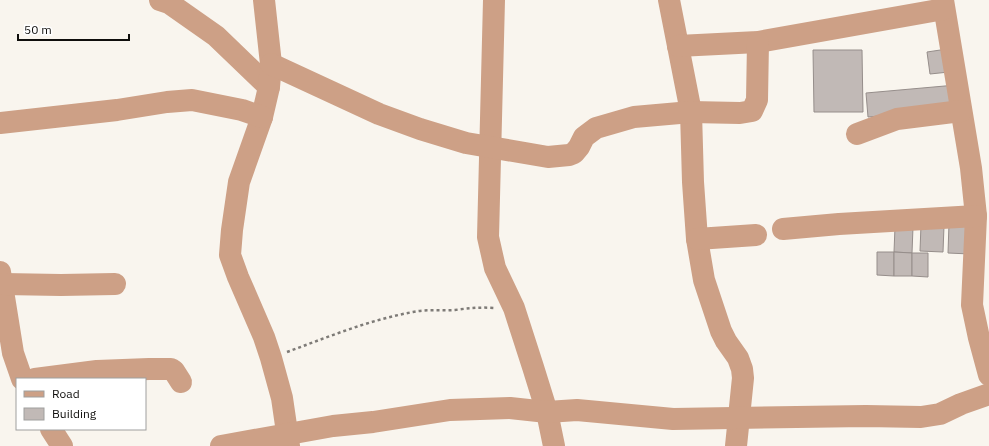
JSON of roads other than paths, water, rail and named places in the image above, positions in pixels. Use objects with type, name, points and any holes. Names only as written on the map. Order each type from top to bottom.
[{"type":"street","points":[[160,0],[169,3],[216,36],[269,87]]},
{"type":"street","points":[[264,0],[271,64],[269,87],[262,117],[239,182],[230,256],[240,284],[264,337],[271,358],[282,398],[288,440]]},
{"type":"street","points":[[494,0],[488,237],[495,268],[514,308],[548,412],[554,446]]},
{"type":"street","points":[[670,0],[691,112],[697,239],[704,280],[716,317],[726,341],[735,354],[742,369],[743,378],[736,446]]},
{"type":"street","points":[[678,46],[758,42],[944,4],[971,168],[976,216],[981,275],[972,305],[989,375]]},
{"type":"street","points":[[271,64],[379,114],[420,129],[466,143],[548,157],[574,153],[584,137],[596,128],[634,117],[691,112],[740,113],[752,111],[756,106],[757,100],[758,42]]},
{"type":"street","points":[[0,123],[192,100],[242,110],[262,117]]},
{"type":"street","points":[[857,134],[897,119],[962,111]]},
{"type":"street","points":[[783,230],[839,224],[976,216]]},
{"type":"street","points":[[697,239],[756,235]]},
{"type":"street","points":[[22,378],[13,353],[1,278],[61,286],[115,284]]},
{"type":"street","points":[[43,378],[97,371],[171,369],[181,382]]},
{"type":"street","points":[[221,446],[288,440],[332,426],[373,422],[450,410],[510,408],[548,412],[577,410],[673,419],[866,416],[921,417],[940,414],[961,404],[989,394]]},
{"type":"street","points":[[52,430],[62,446]]}]
